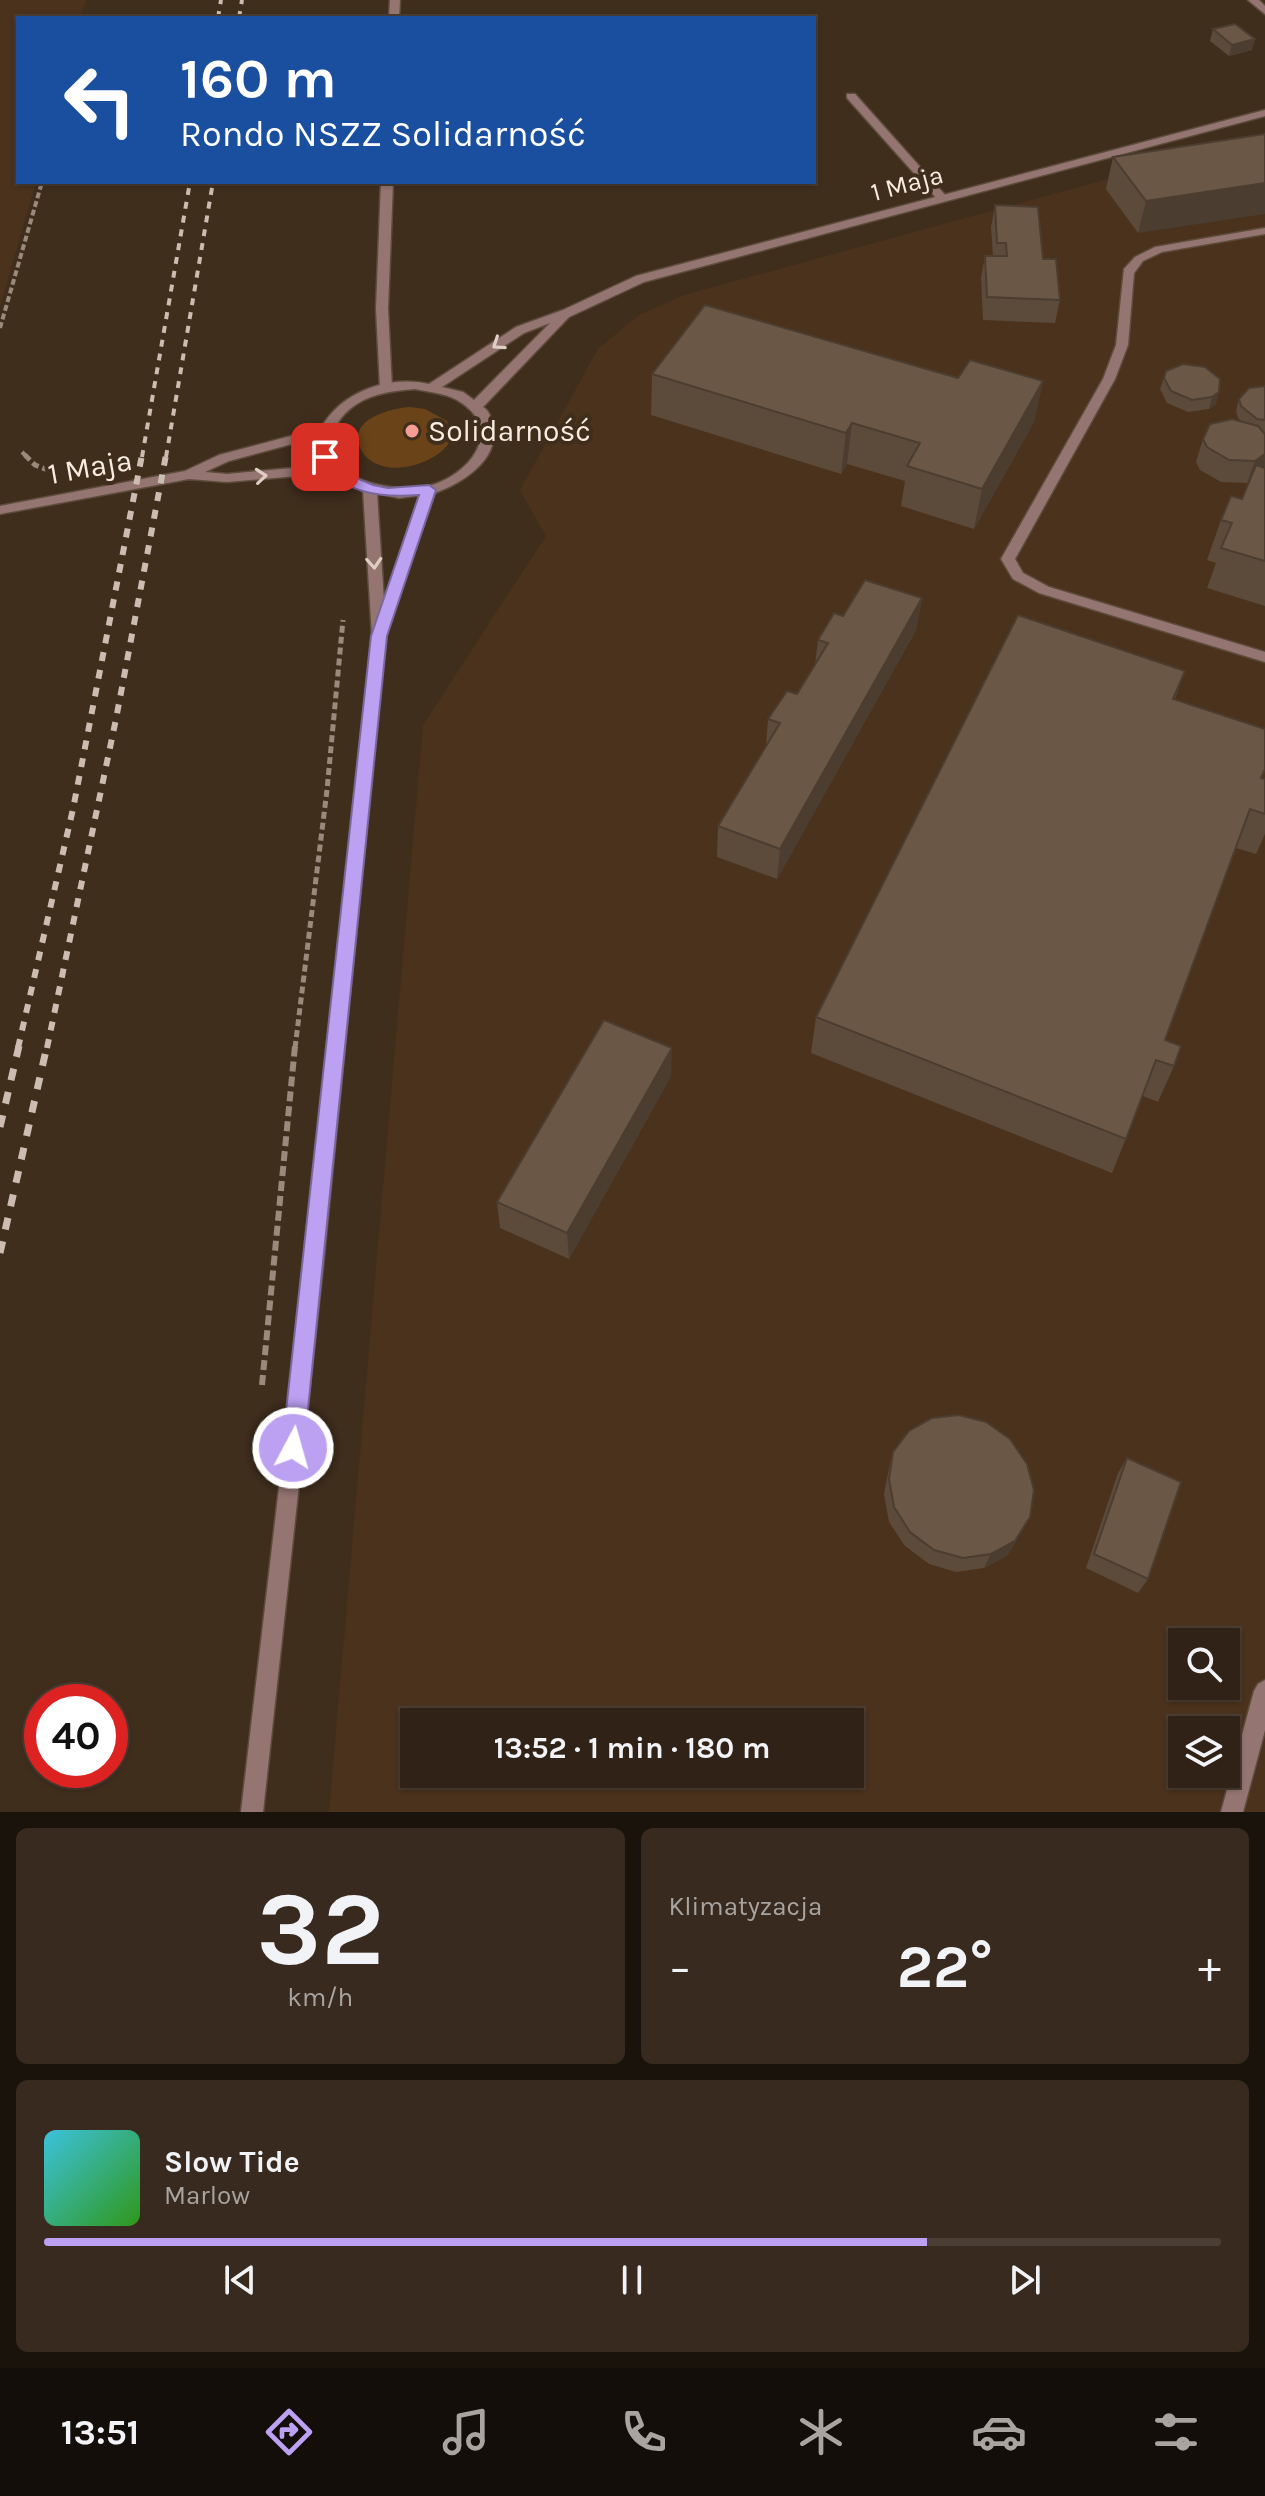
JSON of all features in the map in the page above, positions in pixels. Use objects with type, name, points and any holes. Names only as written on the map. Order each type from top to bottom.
[{"type":"street","points":[[1253,0],[1265,11]]},
{"type":"street","points":[[851,96],[942,198]]},
{"type":"street","name":"1 Maja","points":[[434,387],[520,330],[567,313],[640,279],[1265,113]]},
{"type":"street","points":[[386,388],[382,309],[387,184]]},
{"type":"street","points":[[1265,231],[1159,249],[1139,259],[1128,272],[1122,345],[1109,379],[1008,559],[1018,576],[1044,590],[1265,657]]},
{"type":"street","name":"1 Maja","points":[[476,406],[567,313]]},
{"type":"street","points":[[434,387],[458,394],[476,406],[487,420],[490,437],[485,454],[472,469],[453,482],[429,490],[388,493],[349,481],[333,469],[322,445],[324,431],[342,407],[386,388],[434,387]]},
{"type":"street","name":"1 Maja","points":[[189,475],[224,458],[324,431]]},
{"type":"street","name":"1 Maja","points":[[0,510],[189,475],[227,478],[333,469]]},
{"type":"street","points":[[252,1812],[314,1266],[379,636],[370,489]]},
{"type":"street","points":[[379,636],[429,490]]},
{"type":"street","points":[[1232,1812],[1265,1691]]},
{"type":"path","points":[[0,328],[41,184]]},
{"type":"path","points":[[261,1392],[301,989],[327,790],[344,608]]},
{"type":"shaded area","points":[[0,0],[86,0],[81,16],[16,16],[16,184],[35,184],[0,307]]},
{"type":"shaded area","points":[[1265,136],[1265,1812],[329,1812],[423,725],[546,536],[520,490],[598,349],[639,315],[684,295]]},
{"type":"shaded area","points":[[410,407],[425,409],[447,421],[451,440],[433,457],[406,467],[392,468],[368,459],[360,448],[358,438],[365,423],[383,413]]},
{"type":"building","points":[[1235,24],[1255,39],[1232,45],[1213,29]]},
{"type":"building","points":[[1265,134],[1265,183],[1146,201],[1113,157]]},
{"type":"building","points":[[995,205],[1038,207],[1043,259],[1056,259],[1060,300],[987,297],[985,256],[1007,256],[1006,243],[997,243]]},
{"type":"building","points":[[705,305],[958,378],[970,360],[1043,381],[982,489],[907,466],[920,443],[852,423],[846,433],[652,374]]},
{"type":"building","points":[[1183,364],[1205,367],[1220,379],[1219,392],[1212,397],[1192,400],[1171,391],[1164,378],[1166,371]]},
{"type":"building","points":[[1265,386],[1265,420],[1257,419],[1241,406],[1239,399],[1249,388]]},
{"type":"building","points":[[1232,419],[1258,426],[1265,434],[1265,454],[1255,461],[1229,460],[1207,447],[1203,439],[1210,424]]},
{"type":"building","points":[[1256,465],[1265,468],[1265,561],[1221,548],[1232,523],[1221,520],[1231,496],[1242,499]]},
{"type":"building","points":[[865,580],[922,598],[780,849],[718,826],[780,723],[768,719],[787,691],[797,694],[828,643],[818,640],[834,613],[843,616]]},
{"type":"building","points":[[1018,615],[1185,671],[1173,699],[1265,729],[1265,769],[1261,778],[1265,779],[1265,814],[1250,809],[1165,1040],[1181,1046],[1174,1066],[1156,1060],[1126,1139],[816,1017]]},
{"type":"building","points":[[604,1020],[672,1048],[567,1233],[497,1202]]},
{"type":"building","points":[[959,1415],[986,1422],[1010,1439],[1027,1464],[1034,1490],[1030,1517],[1015,1541],[991,1554],[963,1558],[934,1550],[910,1532],[894,1507],[889,1479],[893,1452],[909,1431],[932,1418]]},
{"type":"building","points":[[1127,1458],[1181,1482],[1148,1579],[1094,1554]]},
{"type":"railway","points":[[218,16],[221,0]]},
{"type":"railway","points":[[239,16],[242,0]]},
{"type":"railway","points":[[142,457],[190,184]]},
{"type":"railway","points":[[166,457],[213,184]]},
{"type":"railway","points":[[18,1048],[73,809],[142,455]]},
{"type":"railway","points":[[47,1048],[116,719],[166,455]]},
{"type":"railway","points":[[0,1127],[19,1046]]},
{"type":"railway","points":[[0,1253],[47,1046]]},
{"type":"place","name":"Solidarność","points":[[412,431]]},
{"type":"route","points":[[293,1448],[379,636],[429,490],[388,493],[370,489],[349,481],[333,469],[325,457]]}]
